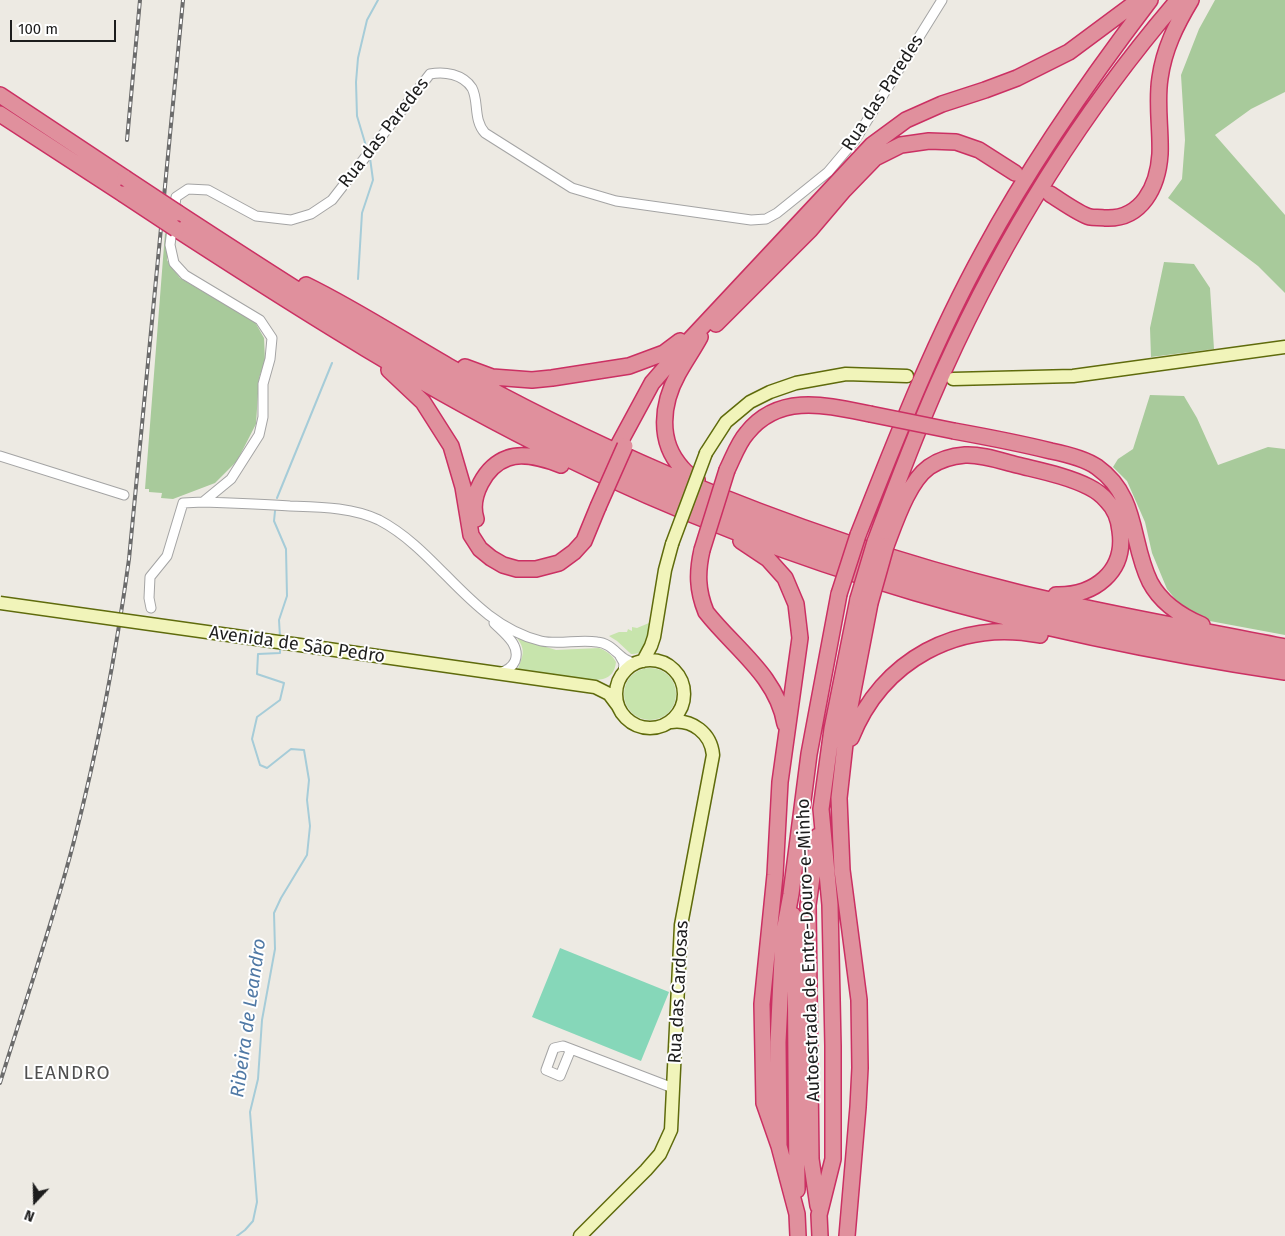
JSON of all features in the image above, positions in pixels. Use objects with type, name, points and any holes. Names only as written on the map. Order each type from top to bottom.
[{"type":"highway","points":[[366,348],[423,402],[451,446],[463,487],[471,535],[480,549],[503,565],[517,569],[536,569],[558,563],[574,552],[584,541],[595,506],[652,383],[708,319],[872,145],[906,120],[942,104],[1017,78],[1069,52],[1139,0]]},
{"type":"highway","name":"Autoestrada de Entre-Douro-e-Minho","points":[[798,1236],[797,1214],[779,1146],[779,1023],[783,937],[791,894],[809,754],[839,594],[858,536],[913,395],[982,253],[1056,130],[1150,0]]},
{"type":"highway","points":[[847,1236],[858,1107],[860,1016],[842,870],[839,798],[841,770],[864,601],[880,544],[940,379],[969,317],[1009,240],[1046,178],[1105,90],[1178,0]]},
{"type":"highway","points":[[1050,194],[1089,217],[1111,218],[1130,214],[1144,203],[1154,186],[1160,155],[1159,79],[1176,25],[1191,0]]},
{"type":"highway","points":[[0,95],[178,213],[398,352],[497,407],[605,460],[702,503],[822,549],[897,574],[1002,603],[1136,632],[1285,658]]},
{"type":"highway","points":[[0,114],[176,229],[366,348],[484,416],[593,471],[716,525],[892,587],[987,614],[1187,656],[1285,672]]},
{"type":"highway","points":[[622,445],[658,387],[676,363],[700,337],[772,269],[875,158],[901,145],[929,141],[956,142],[979,150],[1015,173]]},
{"type":"highway","points":[[240,253],[314,289],[508,399],[669,475],[733,501],[894,558],[1017,592],[1285,647]]},
{"type":"highway","points":[[422,351],[492,377],[532,380],[552,378],[629,366],[649,360],[664,353],[708,319]]},
{"type":"highway","points":[[700,337],[692,353],[679,371],[670,391],[665,414],[666,435],[673,456],[683,470],[705,487],[733,501]]},
{"type":"highway","points":[[787,735],[782,709],[774,690],[706,612],[700,598],[698,582],[698,569],[702,550],[727,470],[746,434],[755,424],[778,409],[811,404],[840,408],[1024,444],[1072,456],[1096,466],[1116,484],[1131,514],[1141,557],[1150,582],[1165,602],[1182,616],[1232,636]]},
{"type":"highway","points":[[880,544],[916,481],[929,467],[949,458],[966,455],[988,458],[1059,476],[1091,487],[1108,501],[1119,519],[1122,542],[1116,564],[1106,579],[1086,592],[1075,594],[1057,595],[1017,592]]},
{"type":"highway","points":[[593,471],[575,470],[546,459],[531,456],[508,458],[493,468],[478,487],[473,511],[481,536],[497,553],[507,559],[518,562],[539,561],[557,556],[576,537],[595,506]]},
{"type":"highway","points":[[716,525],[768,559],[785,578],[796,604],[800,638],[780,782],[774,885],[762,1004],[764,1103],[779,1146]]},
{"type":"highway","name":"Autoestrada de Entre-Douro-e-Minho","points":[[820,1236],[820,1215],[833,1159],[830,905],[821,809],[832,729],[864,601]]},
{"type":"highway","points":[[841,770],[857,723],[870,700],[895,672],[935,646],[966,635],[998,631],[1034,634],[1069,641],[1095,638]]},
{"type":"highway","points":[[820,1215],[811,1159],[808,905],[821,809]]},
{"type":"highway","points":[[791,894],[795,940],[797,1214]]},
{"type":"street","name":"Rua das Paredes","points":[[203,502],[231,479],[259,435],[263,417],[263,384],[270,358],[272,338],[260,320],[185,275],[174,263],[170,245],[176,196],[188,189],[208,190],[256,216],[291,220],[311,214],[332,200],[430,74],[448,72],[458,76],[472,88],[481,128],[486,133],[572,188],[616,201],[751,220],[766,219],[777,213],[817,181],[846,153],[942,0]]},
{"type":"street","points":[[953,379],[1074,376],[1285,346]]},
{"type":"street","points":[[621,677],[640,662],[651,646],[656,627],[662,584],[672,544],[706,454],[726,422],[750,402],[770,392],[796,383],[846,374],[907,376]]},
{"type":"street","points":[[0,456],[124,495]]},
{"type":"street","points":[[151,608],[149,598],[150,577],[166,556],[183,504],[203,502],[321,507],[348,510],[377,520],[403,535],[431,559],[515,646],[517,654],[512,666],[504,672],[498,673]]},
{"type":"street","name":"Avenida de São Pedro","points":[[0,604],[595,687],[609,685],[621,677]]},
{"type":"street","points":[[482,611],[496,622],[541,641],[560,643],[597,642],[613,647],[624,663],[616,689],[618,706],[623,716],[631,723],[651,729],[671,722],[677,716],[684,701],[684,686],[677,673],[660,652],[656,627]]},
{"type":"street","points":[[618,653],[627,660],[640,662],[658,661],[672,668]]},
{"type":"street","name":"Avenida de São Pedro","points":[[595,687],[609,694],[618,706]]},
{"type":"street","name":"Rua das Cardosas","points":[[580,1236],[660,1154],[671,1130],[682,925],[713,755],[712,745],[708,737],[687,719],[684,701]]},
{"type":"street","points":[[671,722],[685,722],[692,725]]},
{"type":"street","points":[[571,1049],[673,1088]]},
{"type":"green space","points":[[1215,0],[1285,0],[1285,92],[1251,109],[1215,135],[1285,215],[1285,293],[1258,266],[1168,198],[1182,179],[1185,140],[1181,75],[1199,29]]},
{"type":"green space","points":[[165,233],[169,236],[167,260],[180,278],[255,322],[264,338],[265,361],[259,378],[256,424],[237,461],[215,483],[173,499],[161,498],[162,493],[149,492],[149,489],[145,489]]},
{"type":"green space","points":[[1164,262],[1194,264],[1210,288],[1214,349],[1151,357],[1150,328]]},
{"type":"green space","points":[[1150,395],[1184,396],[1197,418],[1218,465],[1268,447],[1285,449],[1285,635],[1199,619],[1180,605],[1167,589],[1152,553],[1145,522],[1127,481],[1113,467],[1118,459],[1133,449]]},
{"type":"green space","points":[[649,623],[646,644],[641,652],[637,654],[631,654],[609,636],[619,632],[627,632],[628,629],[632,631],[632,627],[637,628]]},
{"type":"green space","points":[[517,638],[556,650],[599,648],[613,657],[616,662],[615,668],[608,677],[597,680],[518,669],[523,653],[522,646]]},
{"type":"green space","points":[[645,668],[655,668],[664,672],[672,680],[676,694],[672,708],[664,716],[655,720],[645,720],[636,716],[628,708],[624,699],[624,689],[628,680],[636,672]]},
{"type":"green space","points":[[560,948],[669,992],[641,1061],[532,1017]]},
{"type":"waterway","name":"Ribeira de Leandro","points":[[366,146],[357,116],[356,82],[358,58],[367,20],[378,0]]},
{"type":"waterway","name":"Ribeira de Leandro","points":[[358,279],[362,213],[373,180],[370,158]]},
{"type":"waterway","name":"Ribeira de Leandro","points":[[277,498],[332,363]]},
{"type":"waterway","name":"Ribeira de Leandro","points":[[275,511],[274,521],[286,549],[287,596],[279,620],[280,637]]},
{"type":"waterway","name":"Ribeira de Leandro","points":[[237,1236],[253,1221],[257,1202],[250,1112],[258,1079],[262,1020],[275,949],[274,913],[307,855],[310,826],[307,800],[309,780],[304,750],[291,749],[267,768],[260,765],[252,739],[257,717],[280,700],[284,683],[257,674],[258,654],[280,653],[280,647]]},
{"type":"railway","points":[[127,140],[140,0]]},
{"type":"railway","points":[[0,1083],[48,932],[74,841],[99,736],[118,630],[129,559],[183,0]]},
{"type":"district","name":"LEANDRO","points":[[67,1074]]}]
